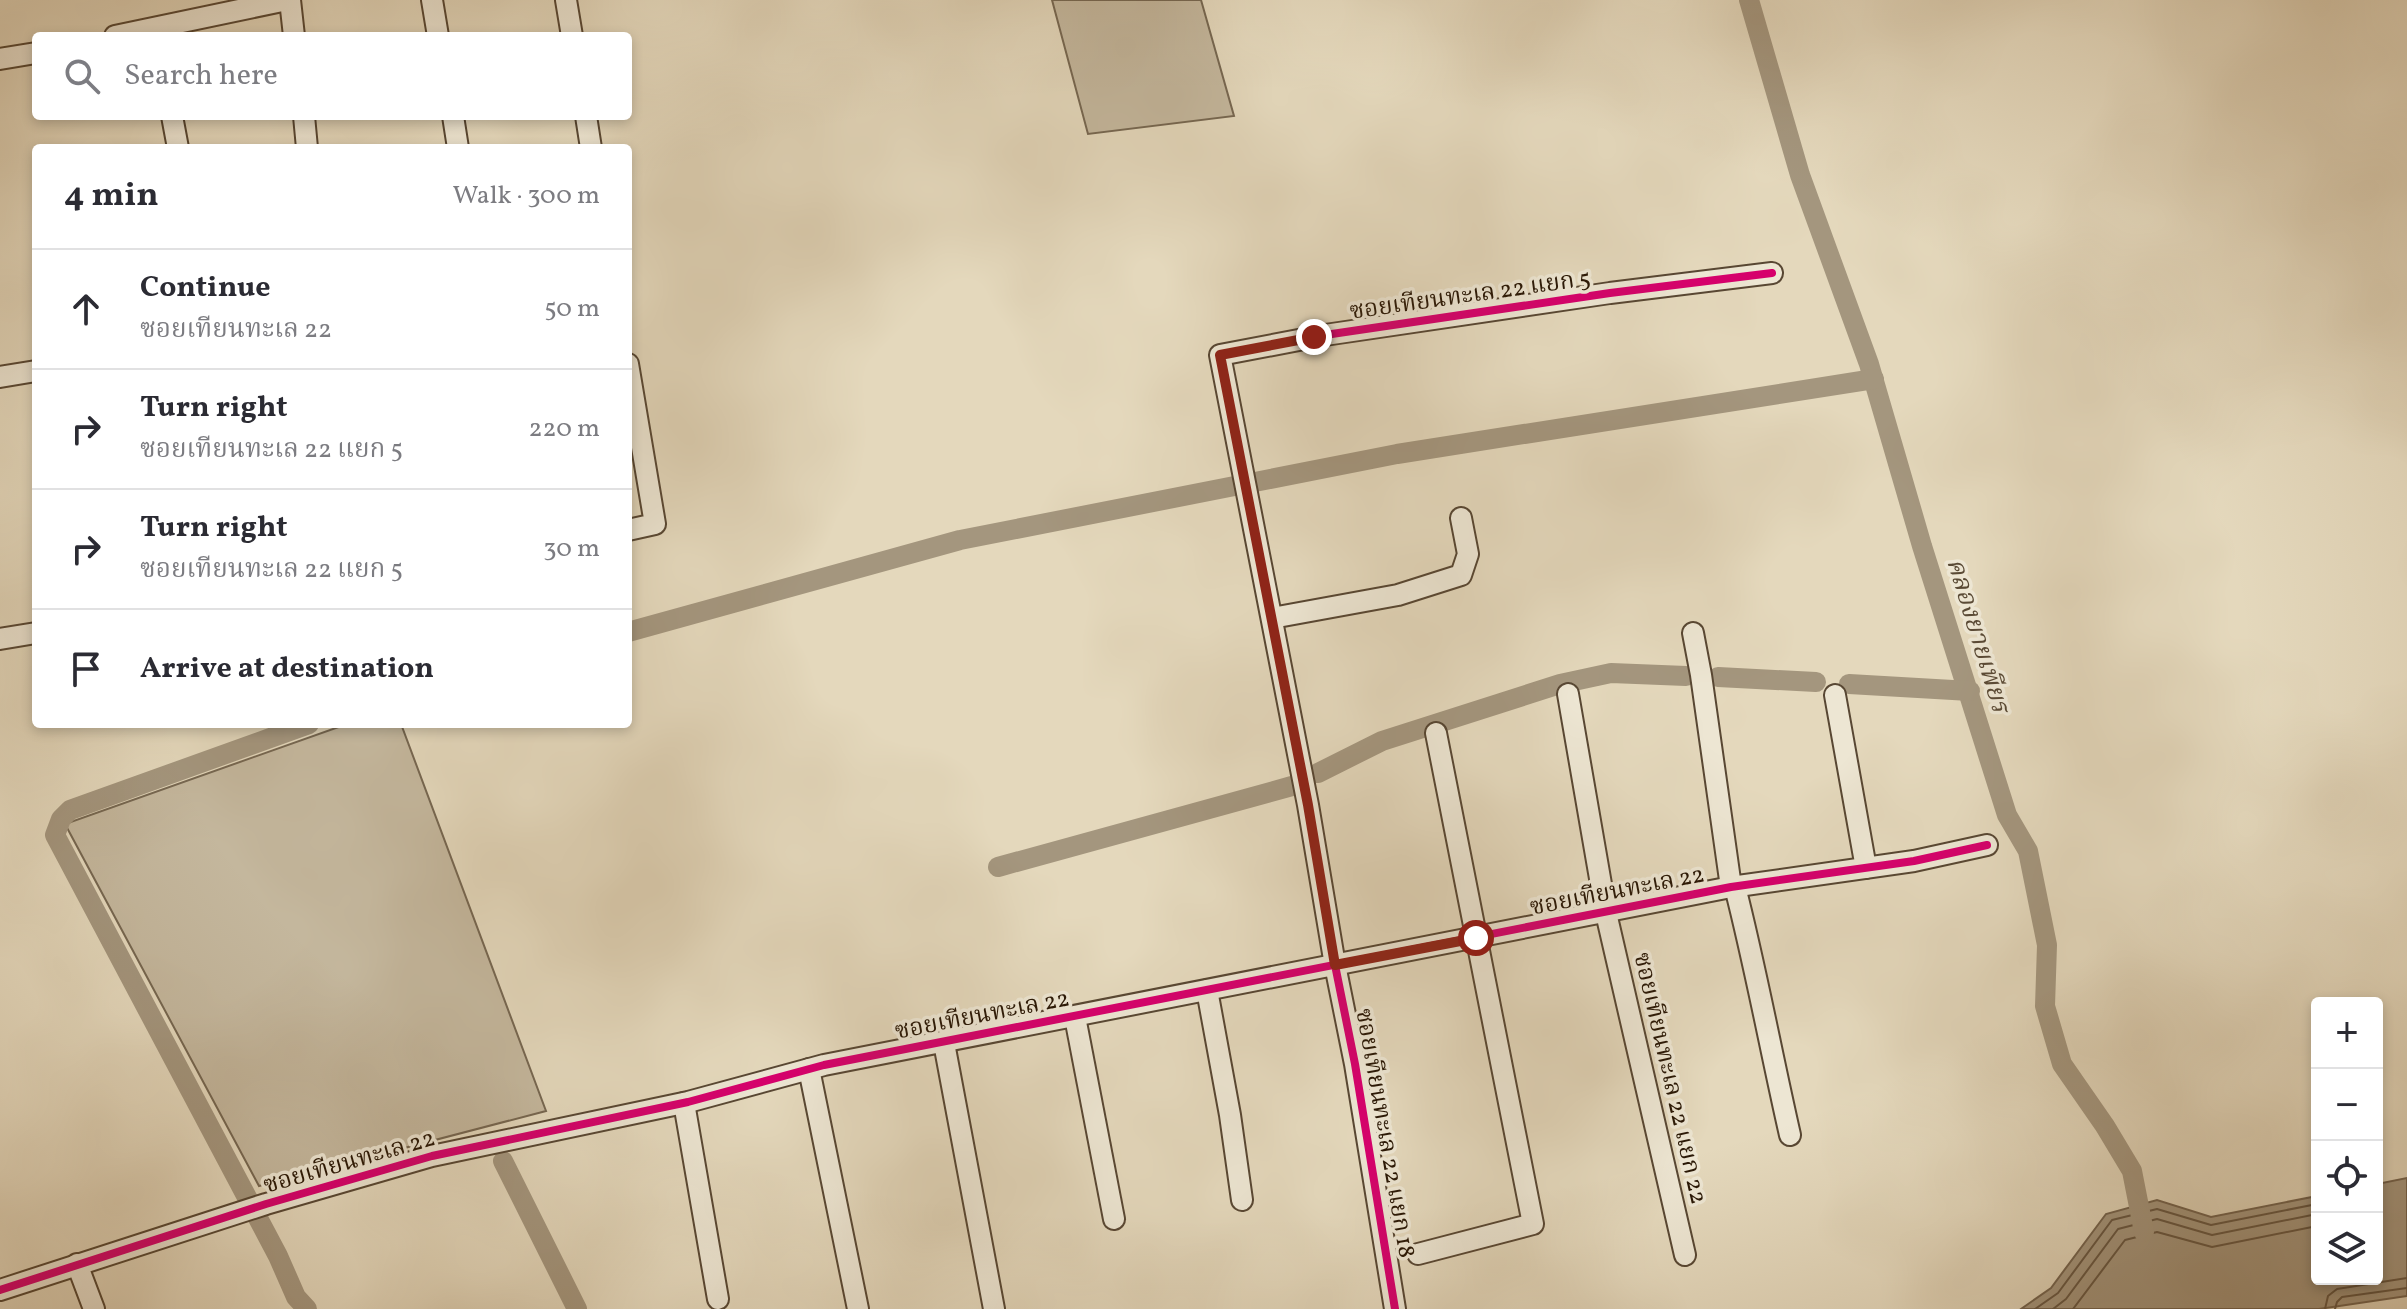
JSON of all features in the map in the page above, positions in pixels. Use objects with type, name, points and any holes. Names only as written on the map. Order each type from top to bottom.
[{"type":"street","points":[[155,32],[288,0],[293,32]]},
{"type":"street","points":[[432,0],[437,32]]},
{"type":"street","points":[[566,0],[571,32]]},
{"type":"street","points":[[0,59],[32,54]]},
{"type":"street","points":[[173,120],[177,144]]},
{"type":"street","points":[[304,120],[307,144]]},
{"type":"street","points":[[454,120],[457,144]]},
{"type":"street","points":[[587,120],[590,144]]},
{"type":"street","name":"ซอยเทียนทะเล 22 แยก 5","points":[[1335,965],[1308,805],[1220,355],[1325,335],[1610,293],[1772,273]]},
{"type":"street","points":[[0,377],[32,372]]},
{"type":"street","points":[[632,388],[655,524],[632,529]]},
{"type":"street","points":[[1272,618],[1398,595],[1461,575],[1468,554],[1461,518]]},
{"type":"street","points":[[1693,633],[1733,887],[1748,937],[1790,1135]]},
{"type":"street","points":[[0,639],[32,634]]},
{"type":"street","name":"ซอยเทียนทะเล 22 แยก 22","points":[[1568,694],[1606,913],[1685,1255]]},
{"type":"street","points":[[1835,695],[1866,868]]},
{"type":"street","points":[[1418,1254],[1533,1224],[1436,733]]},
{"type":"street","name":"ซอยเทียนทะเล 22","points":[[0,1290],[266,1204],[432,1156],[684,1103],[809,1069],[1733,887],[1914,861],[1987,845]]},
{"type":"street","name":"ซอยเทียนทะเล 22 แยก 18","points":[[1335,965],[1355,1064],[1395,1309]]},
{"type":"street","points":[[1207,990],[1242,1200]]},
{"type":"street","points":[[1075,1017],[1114,1219]]},
{"type":"street","points":[[944,1043],[994,1309]]},
{"type":"street","points":[[809,1069],[858,1309]]},
{"type":"street","points":[[684,1103],[718,1299]]},
{"type":"street","points":[[77,1264],[94,1309]]},
{"type":"shaded area","points":[[1052,0],[1201,0],[1234,116],[1088,134]]},
{"type":"shaded area","points":[[336,728],[402,728],[546,1111],[259,1186],[65,824]]},
{"type":"water","points":[[2407,1178],[2407,1296],[2319,1309],[2021,1309],[2051,1288],[2106,1214],[2157,1200],[2211,1217],[2311,1197],[2311,1285],[2383,1285],[2383,1183]]},
{"type":"waterway","name":"คลองยายเพียร","points":[[1749,0],[1800,175],[1869,364],[1922,546],[2007,815],[2028,851],[2047,945],[2045,1006],[2062,1064],[2132,1171],[2144,1232]]},
{"type":"waterway","points":[[632,631],[960,540],[1397,454],[1874,379]]},
{"type":"waterway","points":[[1318,773],[1382,741],[1560,684],[1611,673],[1686,676]]},
{"type":"waterway","points":[[1718,677],[1816,682]]},
{"type":"waterway","points":[[1849,684],[1970,691]]},
{"type":"waterway","points":[[298,728],[70,810],[61,819],[55,835],[278,1256],[296,1297],[307,1309]]},
{"type":"waterway","points":[[998,867],[1292,786]]},
{"type":"waterway","points":[[503,1161],[577,1309]]},
{"type":"cycle path","points":[[1395,1309],[1308,805],[1220,355],[1325,335],[1610,293],[1772,273]]},
{"type":"cycle path","points":[[0,1290],[266,1204],[432,1156],[688,1102],[824,1065],[1731,887],[1914,861],[1987,845]]},
{"type":"route","points":[[1314,337],[1220,355],[1308,805],[1335,965],[1476,938]]}]
